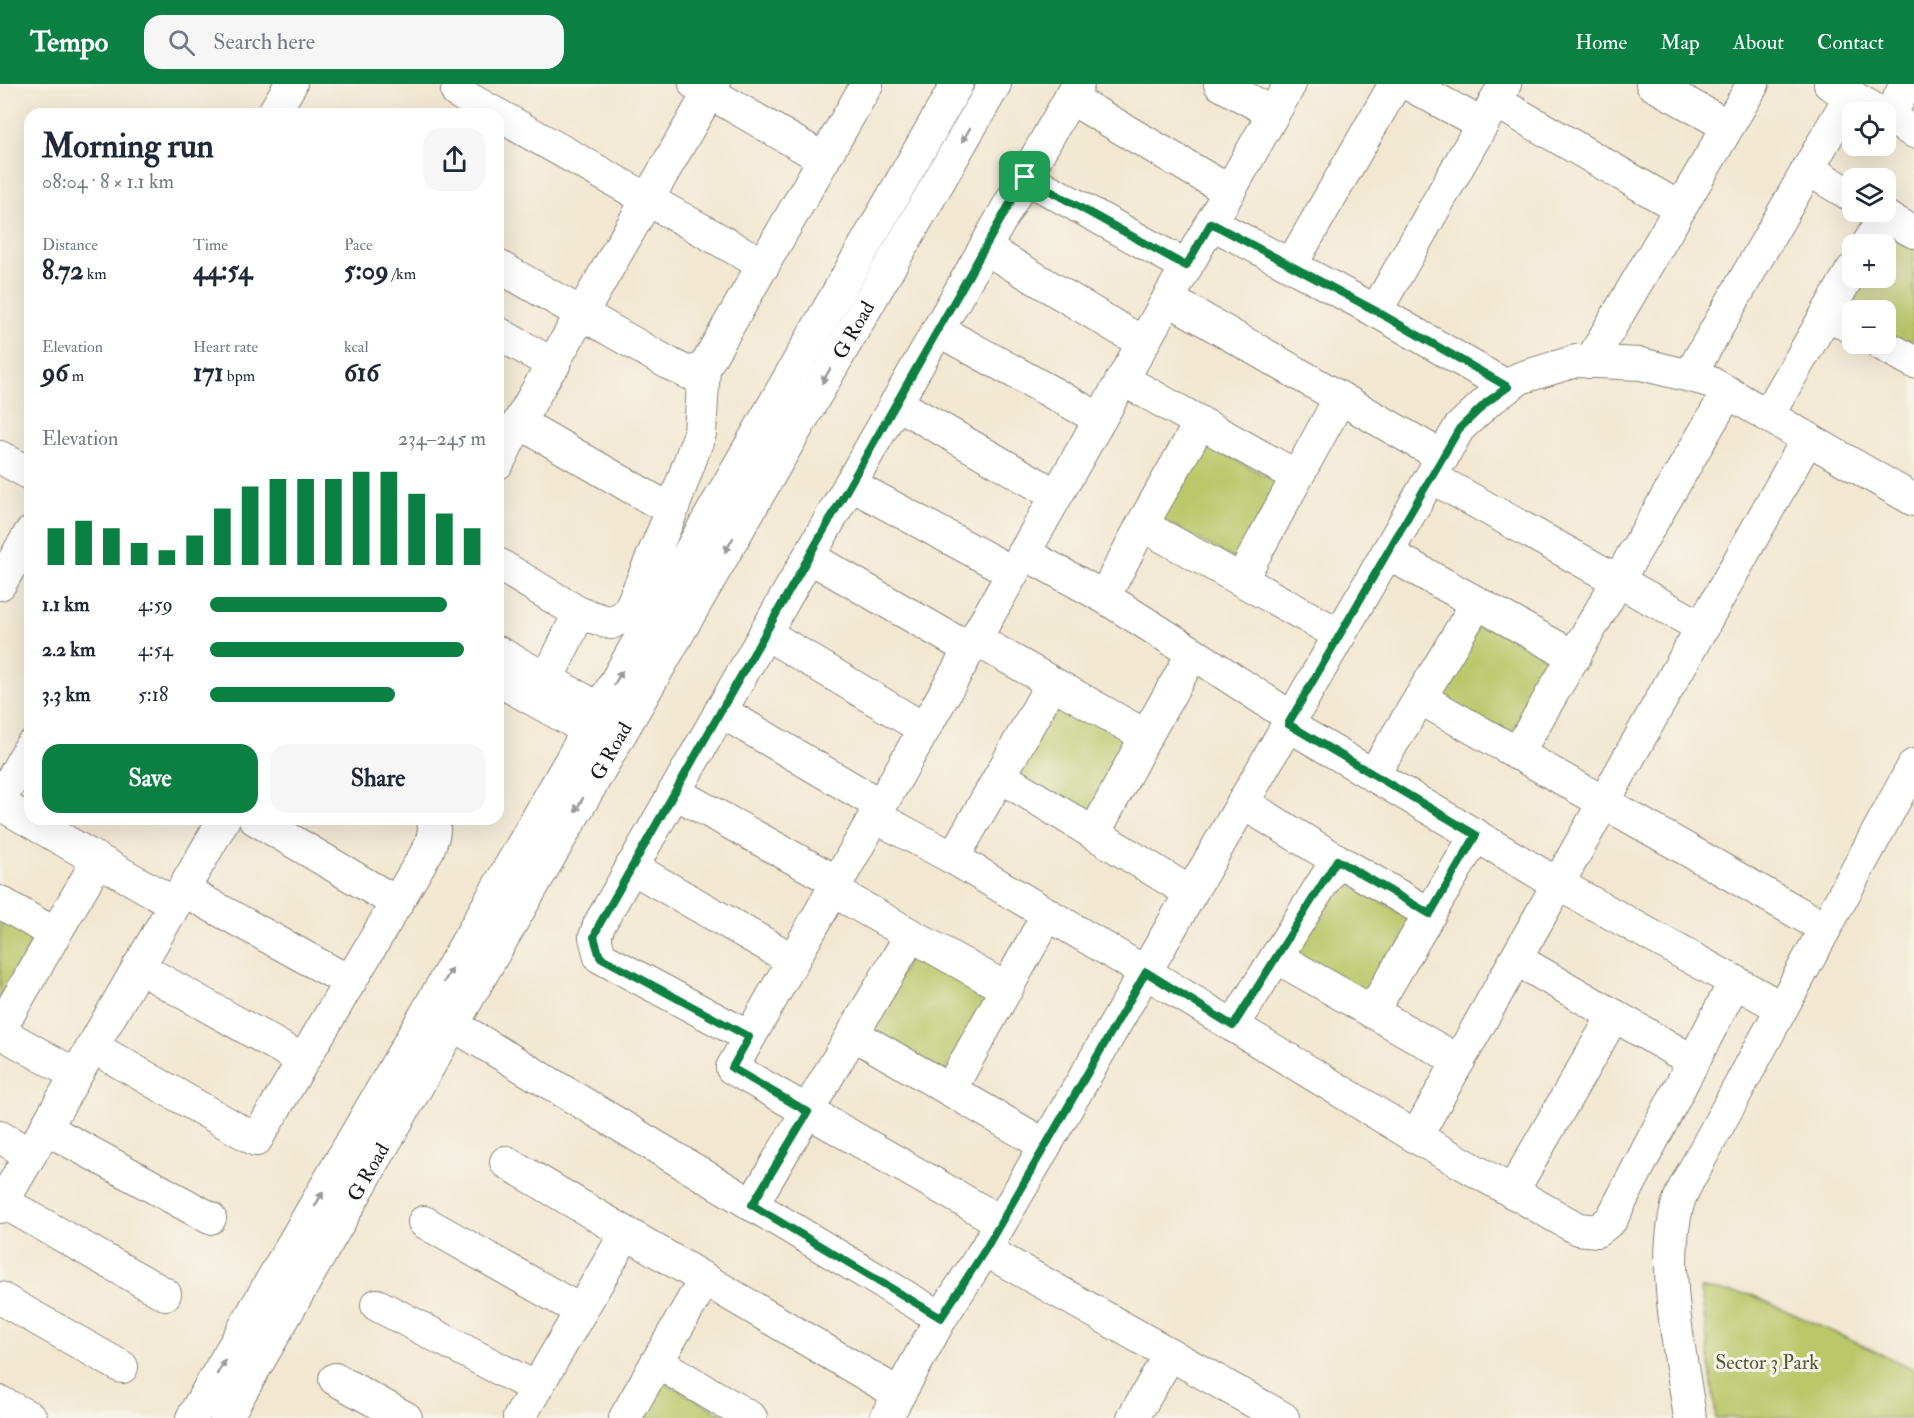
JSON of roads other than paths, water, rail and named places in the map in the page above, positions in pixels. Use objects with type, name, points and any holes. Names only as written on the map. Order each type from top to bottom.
[{"type":"street","points":[[277,108],[291,84]]},
{"type":"street","points":[[504,568],[579,613],[610,623],[628,614],[671,513],[700,433],[704,369],[867,84]]},
{"type":"street","name":"G Road","points":[[607,727],[957,84]]},
{"type":"street","name":"G Road","points":[[226,1418],[440,1018],[607,727],[995,84]]},
{"type":"street","points":[[1220,84],[1273,113]]},
{"type":"street","points":[[1001,1222],[732,1068],[1290,84]]},
{"type":"street","points":[[1292,265],[1395,84]]},
{"type":"street","points":[[1408,84],[1494,103],[1680,208]]},
{"type":"street","points":[[1652,84],[1728,126]]},
{"type":"street","points":[[1590,362],[1753,84]]},
{"type":"street","points":[[1896,110],[1906,84]]},
{"type":"street","points":[[504,445],[511,424],[554,365],[648,200],[706,87],[824,159]]},
{"type":"street","points":[[1690,375],[1808,169],[1840,90],[1861,102]]},
{"type":"street","points":[[749,1037],[600,957],[594,937],[631,867],[1074,91],[1229,191]]},
{"type":"street","points":[[455,97],[482,108]]},
{"type":"street","points":[[1376,311],[1494,103]]},
{"type":"street","points":[[504,118],[764,265]]},
{"type":"street","points":[[1808,169],[1842,190]]},
{"type":"street","points":[[1025,177],[1186,266]]},
{"type":"street","points":[[1896,222],[1914,232]]},
{"type":"street","points":[[1211,223],[1376,311],[1508,387]]},
{"type":"street","points":[[984,248],[1143,343]]},
{"type":"street","points":[[504,269],[688,373],[704,369]]},
{"type":"street","points":[[1768,415],[1840,321],[1848,288]]},
{"type":"street","points":[[1168,299],[1340,398],[1437,467],[1620,580],[1703,628]]},
{"type":"street","points":[[938,330],[1100,418]]},
{"type":"street","points":[[504,336],[554,365]]},
{"type":"street","points":[[1896,352],[1914,362]]},
{"type":"street","points":[[506,1162],[705,1279],[892,1406],[941,1318],[985,1250],[1046,1145],[1459,429],[1487,402],[1521,378],[1576,362],[1641,364],[1690,375],[1706,380],[1728,392],[1914,500]]},
{"type":"street","points":[[1122,379],[1296,476]]},
{"type":"street","points":[[1517,754],[1728,392]]},
{"type":"street","points":[[1241,580],[1340,398]]},
{"type":"street","points":[[896,403],[1056,495]]},
{"type":"street","points":[[1104,597],[1200,423]]},
{"type":"street","points":[[511,424],[656,501]]},
{"type":"street","points":[[1416,1137],[1808,438]]},
{"type":"street","points":[[0,457],[24,471]]},
{"type":"street","points":[[850,484],[1018,563],[1104,597],[1193,653],[1290,721],[1373,775],[1558,884],[1782,1008]]},
{"type":"street","points":[[1142,525],[1340,635]]},
{"type":"street","points":[[12,580],[24,549]]},
{"type":"street","points":[[1387,553],[1575,657]]},
{"type":"street","points":[[808,557],[972,644],[1052,682],[1146,736]]},
{"type":"street","points":[[1373,775],[1477,603]]},
{"type":"street","points":[[542,691],[579,613]]},
{"type":"street","points":[[765,633],[924,729]]},
{"type":"street","points":[[1094,834],[1193,653]]},
{"type":"street","points":[[504,657],[542,691],[607,727]]},
{"type":"street","points":[[504,682],[542,691]]},
{"type":"street","points":[[953,858],[1052,682]]},
{"type":"street","points":[[1420,698],[1603,804],[1825,928]]},
{"type":"street","points":[[720,711],[953,858],[1146,972],[1416,1137],[1578,1229],[1597,1231],[1611,1220],[1735,981]]},
{"type":"street","points":[[0,800],[24,758]]},
{"type":"street","points":[[1690,1418],[1674,1304],[1670,1247],[1678,1205],[1701,1157],[1914,765]]},
{"type":"street","points":[[1000,776],[1191,893]]},
{"type":"street","points":[[675,792],[834,886],[911,935],[1007,989]]},
{"type":"street","points":[[1243,803],[1430,914]]},
{"type":"street","points":[[0,804],[24,818]]},
{"type":"street","points":[[37,825],[98,860],[179,897],[350,982]]},
{"type":"street","points":[[165,1294],[2,1205],[221,825]]},
{"type":"street","points":[[265,825],[397,903]]},
{"type":"street","points":[[93,1047],[256,1140],[428,850],[434,837],[435,825]]},
{"type":"street","points":[[1372,1012],[1476,835]]},
{"type":"street","points":[[76,1075],[0,1031],[98,860]]},
{"type":"street","points":[[1233,1026],[1337,860]]},
{"type":"street","points":[[631,867],[793,960]]},
{"type":"street","points":[[0,902],[55,934]]},
{"type":"street","points":[[950,1090],[1048,915]]},
{"type":"street","points":[[752,1205],[911,935]]},
{"type":"street","points":[[1276,957],[1459,1061]]},
{"type":"street","points":[[1516,959],[1693,1061]]},
{"type":"street","points":[[138,967],[303,1060]]},
{"type":"street","points":[[1512,1192],[1614,1015]]},
{"type":"street","points":[[440,1018],[941,1318]]},
{"type":"street","name":"G Road","points":[[192,1418],[440,1018]]},
{"type":"street","points":[[853,1034],[1046,1145]]},
{"type":"street","points":[[0,1137],[39,1141],[210,1218]]},
{"type":"street","points":[[424,1222],[581,1311]]},
{"type":"street","points":[[377,1305],[528,1409],[626,1233]]},
{"type":"street","points":[[985,1250],[1170,1354],[1249,1410],[1283,1418]]},
{"type":"street","points":[[625,1418],[705,1279]]},
{"type":"street","points":[[0,1298],[122,1367]]},
{"type":"street","points":[[1132,1418],[1170,1354]]},
{"type":"street","points":[[657,1362],[751,1418]]},
{"type":"street","points":[[334,1379],[406,1418]]},
{"type":"street","points":[[0,1402],[31,1418]]},
{"type":"park label","name":"Sector 3 Park","points":[[1767,1362]]}]
